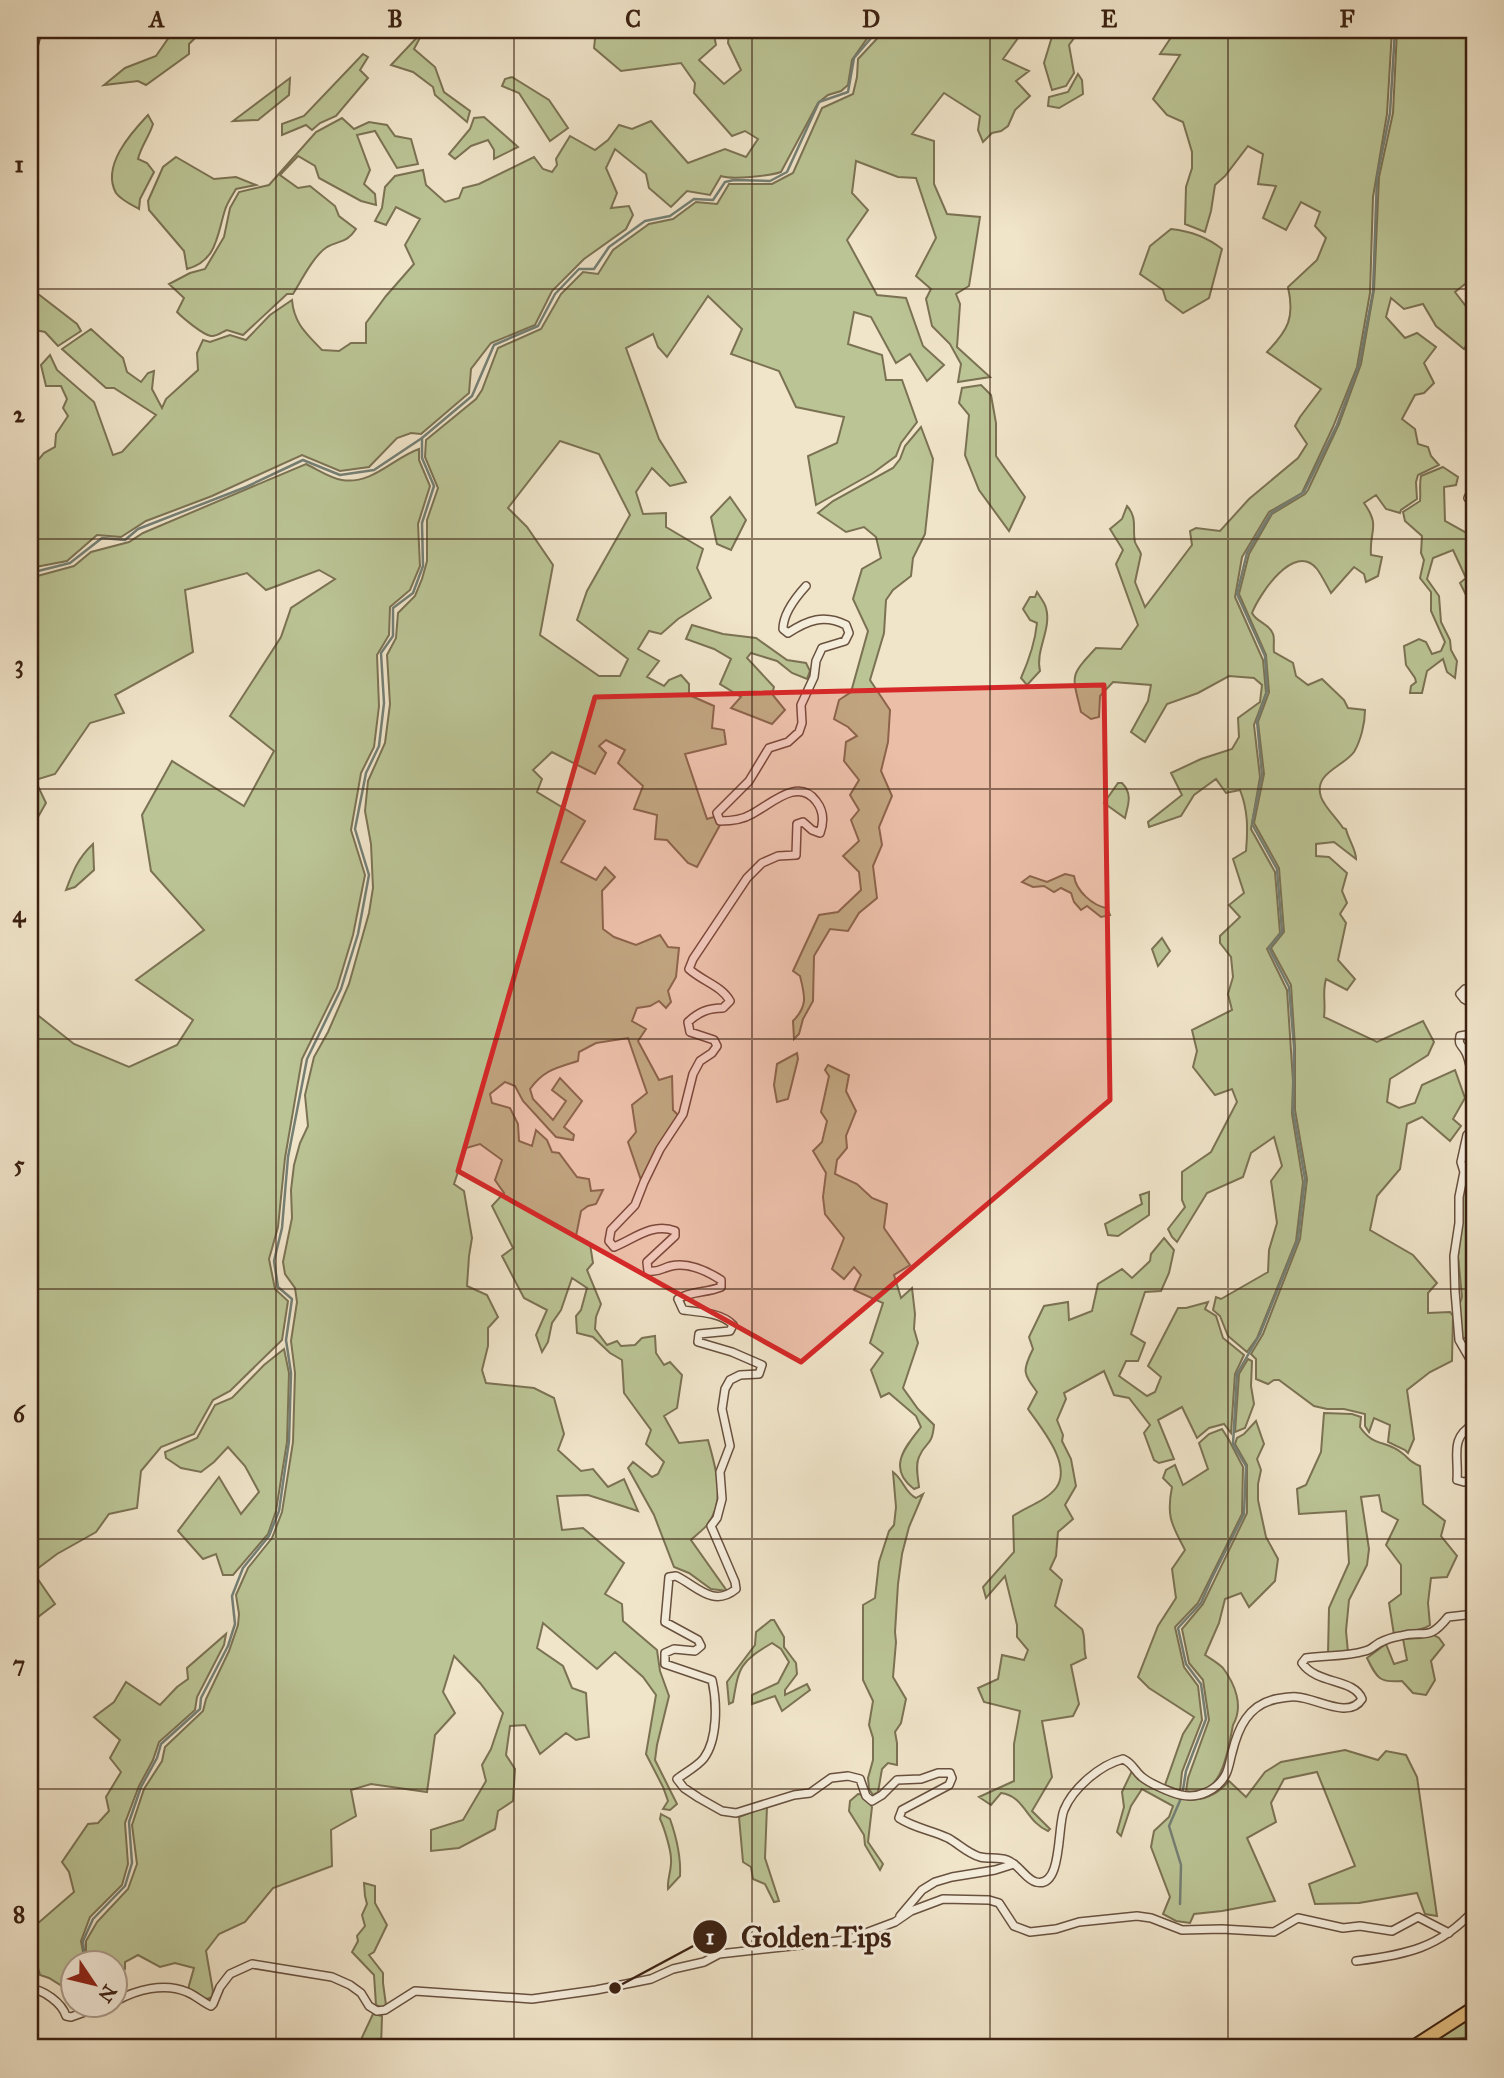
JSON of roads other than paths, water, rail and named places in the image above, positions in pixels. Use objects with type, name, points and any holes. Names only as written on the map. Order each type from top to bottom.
[{"type":"highway","points":[[1412,2048],[1474,2008]]},
{"type":"street","points":[[30,61],[38,30]]},
{"type":"street","points":[[1474,485],[1468,498],[1474,500]]},
{"type":"street","points":[[806,586],[783,620],[783,629],[788,632],[810,621],[835,620],[846,625],[849,633],[845,641],[822,648],[816,661],[814,677],[801,705],[802,723],[799,732],[788,742],[769,748],[749,781],[717,813],[720,821],[734,821],[751,815],[791,792],[806,792],[820,807],[823,823],[820,833],[803,822],[797,824],[796,855],[778,856],[762,863],[747,878],[693,959],[689,969],[726,993],[730,1001],[723,1008],[710,1008],[688,1022],[690,1032],[714,1040],[717,1046],[712,1053],[699,1061],[683,1114],[660,1149],[635,1205],[611,1230],[609,1241],[614,1247],[638,1234],[655,1230],[675,1231],[675,1236],[647,1262],[648,1271],[656,1272],[672,1266],[691,1266],[711,1273],[721,1280],[721,1287],[688,1294],[678,1300],[683,1310],[728,1319],[733,1325],[730,1331],[699,1334],[698,1342],[762,1365],[759,1374],[740,1375],[730,1380],[725,1390],[722,1409],[730,1446],[720,1472],[722,1499],[717,1518],[711,1526],[736,1589],[720,1598],[708,1596],[676,1576],[669,1577],[665,1622],[698,1640],[701,1646],[695,1651],[674,1649],[665,1653],[665,1664],[712,1680],[716,1699],[716,1720],[704,1759],[677,1779],[684,1788],[709,1804],[722,1811],[736,1813],[794,1794],[810,1793],[831,1778],[848,1776],[860,1779],[866,1796],[872,1801],[897,1780],[950,1773],[952,1778],[949,1785],[902,1810],[899,1818],[910,1826],[929,1830],[951,1840],[969,1853],[1006,1860],[1036,1882],[1045,1882],[1051,1879],[1063,1812],[1085,1783],[1111,1762],[1123,1759],[1135,1767],[1141,1777],[1178,1795],[1192,1797],[1205,1793],[1226,1773],[1237,1732],[1244,1718],[1258,1706],[1273,1700],[1297,1697],[1332,1706],[1349,1708],[1358,1705],[1362,1699],[1359,1692],[1350,1686],[1326,1680],[1308,1671],[1302,1663],[1306,1658],[1338,1657],[1369,1651],[1378,1644],[1399,1636],[1422,1635],[1437,1630],[1447,1617],[1474,1615]]},
{"type":"street","points":[[1474,990],[1465,989],[1460,994],[1474,1005]]},
{"type":"street","points":[[1474,1041],[1466,1035],[1458,1040],[1466,1052],[1474,1091]]},
{"type":"street","points":[[1474,1129],[1466,1135],[1461,1162],[1464,1172],[1454,1256],[1459,1340],[1474,1366]]},
{"type":"street","points":[[1474,1424],[1457,1440],[1456,1449],[1459,1459],[1457,1480],[1464,1482],[1474,1479]]},
{"type":"street","points":[[895,1922],[922,1890],[935,1882],[1014,1864]]},
{"type":"street","points":[[130,1994],[151,1988],[173,1988],[188,1992],[211,2006],[230,1974],[252,1964],[332,1977],[361,1993],[369,2006],[377,2011],[385,2010],[415,1991],[532,2000],[651,1979],[673,1969],[704,1962],[719,1954],[847,1940],[895,1922],[911,1911],[943,1899],[958,1898],[999,1903],[1014,1926],[1030,1932],[1079,1922],[1137,1916],[1152,1918],[1182,1930],[1274,1932],[1298,1918],[1343,1928],[1360,1926],[1392,1931],[1418,1917],[1449,1933]]},
{"type":"street","points":[[1356,1961],[1424,1948],[1459,1927],[1474,1910]]},
{"type":"street","points":[[30,1989],[35,1988],[60,2005]]},
{"type":"waterway","points":[[30,573],[70,563],[102,538],[125,540],[138,529],[246,487],[303,460],[340,475],[374,470],[422,438],[472,396],[494,345],[538,326],[555,294],[579,269],[594,269],[609,247],[645,221],[670,216],[694,199],[713,200],[725,182],[770,181],[787,172],[819,102],[848,92],[854,58],[878,30]]},
{"type":"waterway","points":[[1180,1904],[1181,1865],[1169,1826],[1182,1796],[1186,1771],[1206,1719],[1201,1684],[1186,1664],[1178,1628],[1201,1603],[1244,1514],[1246,1466],[1233,1444],[1237,1374],[1260,1334],[1298,1239],[1305,1179],[1293,1110],[1294,1047],[1289,987],[1269,948],[1282,932],[1277,869],[1252,824],[1262,775],[1257,721],[1267,691],[1265,656],[1237,594],[1247,553],[1271,513],[1304,492],[1337,425],[1359,365],[1373,292],[1377,177],[1390,113],[1395,30]]},
{"type":"waterway","points":[[84,1948],[83,1941],[93,1919],[125,1886],[132,1863],[129,1822],[141,1787],[157,1758],[161,1744],[200,1709],[201,1698],[228,1646],[235,1624],[232,1596],[243,1568],[269,1536],[279,1511],[289,1441],[291,1373],[286,1340],[292,1299],[278,1287],[274,1261],[282,1228],[288,1157],[307,1059],[341,989],[358,934],[369,875],[355,829],[366,773],[379,746],[384,703],[381,653],[393,636],[393,608],[413,593],[423,566],[422,523],[434,486],[422,458],[422,438]]},
{"type":"place","name":"Golden Tips","points":[[615,1988]]}]
